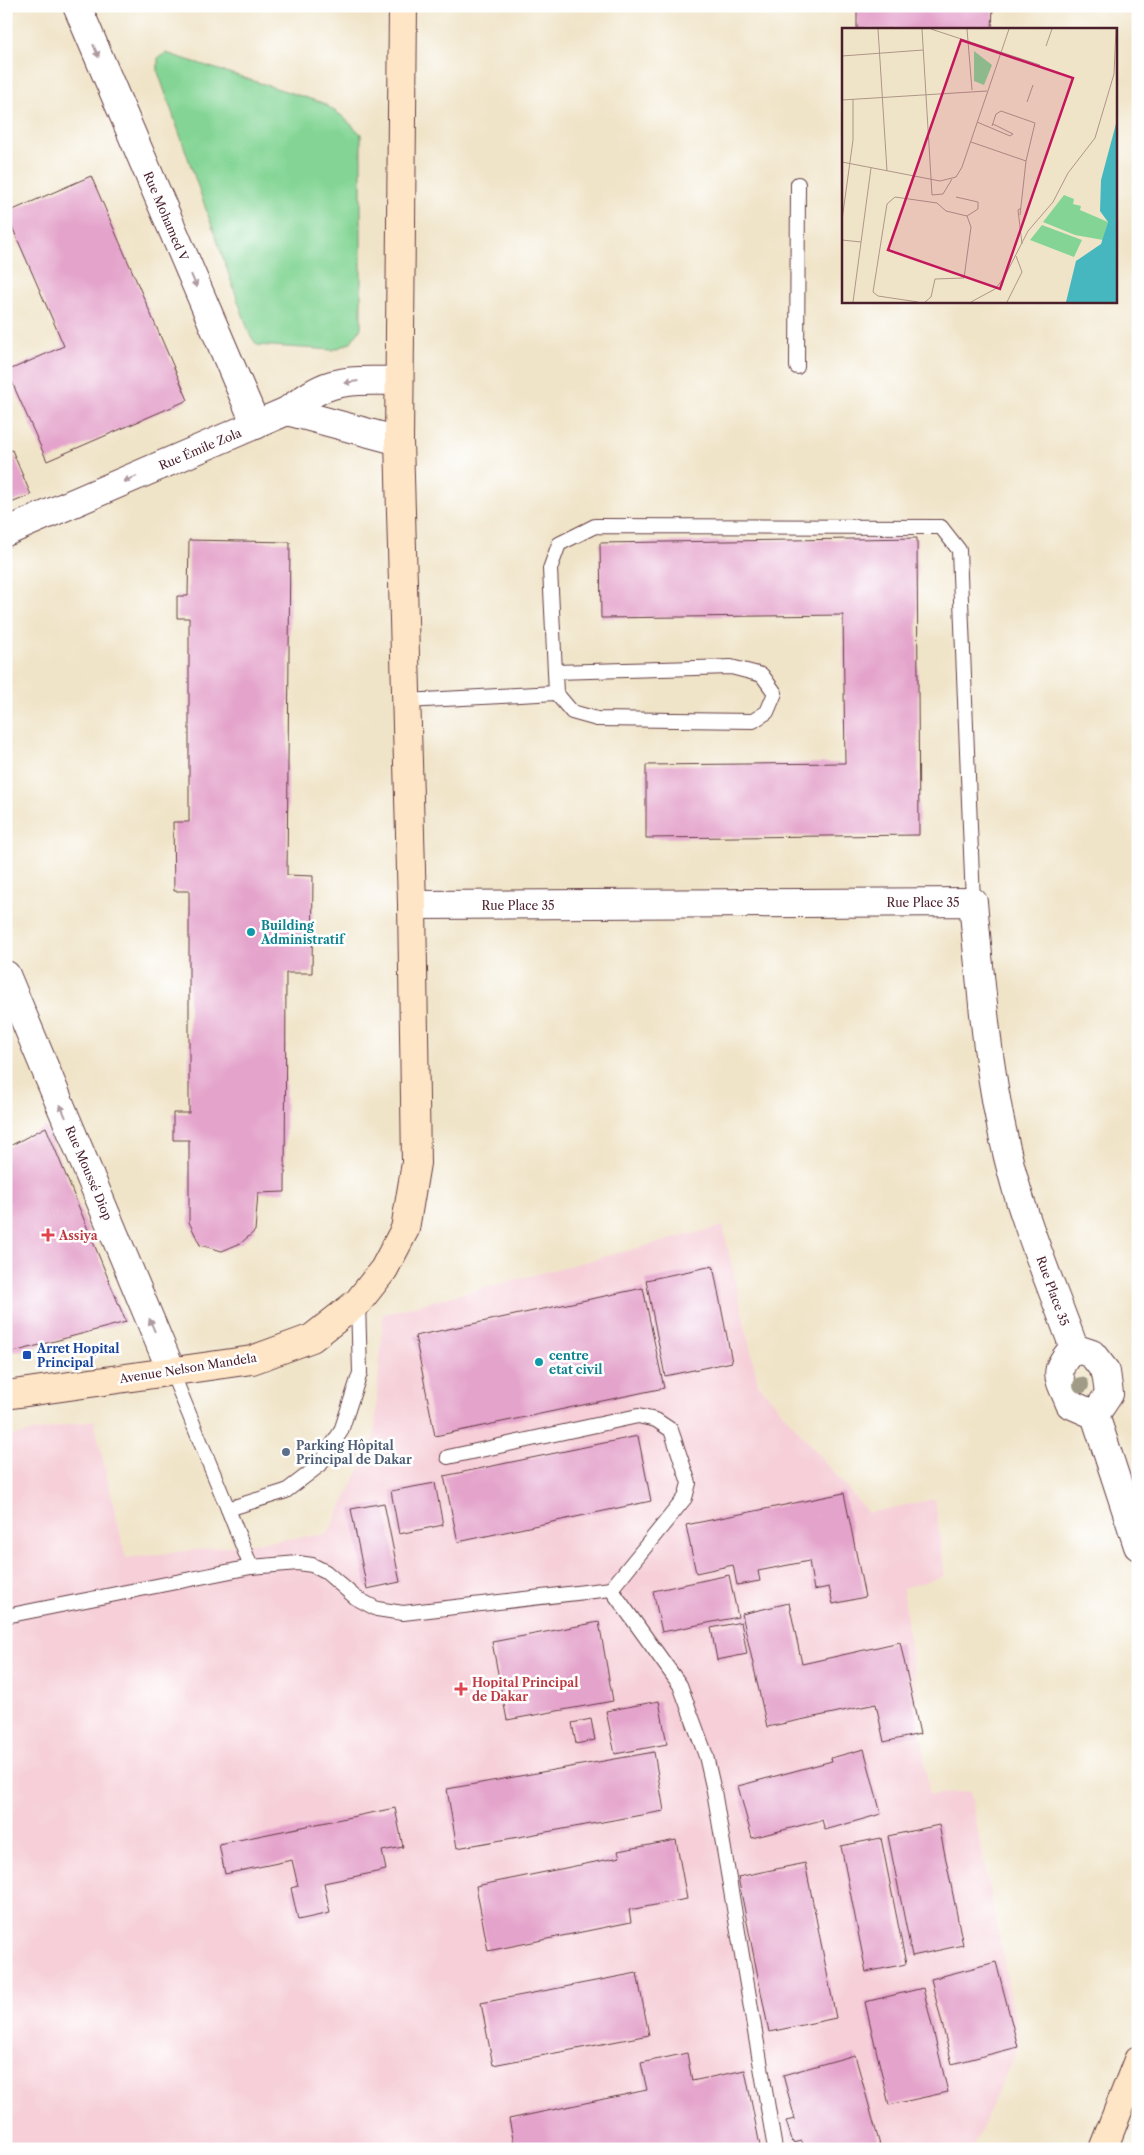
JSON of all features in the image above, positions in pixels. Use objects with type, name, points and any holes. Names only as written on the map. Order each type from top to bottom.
[{"type":"street","name":"Rue Mohamed V","points":[[77,6],[256,425]]},
{"type":"street","name":"Avenue Nelson Mandela","points":[[6,1394],[252,1360],[312,1338],[358,1302],[384,1269],[405,1230],[416,1163],[412,905],[399,441],[403,6]]},
{"type":"street","name":"Rue Émile Zola","points":[[6,532],[256,425],[287,411],[312,394],[332,385],[356,381],[400,382]]},
{"type":"street","points":[[287,411],[399,441]]},
{"type":"street","name":"Rue Place 35","points":[[412,905],[973,902],[985,1030],[995,1093],[1014,1178],[1074,1348]]},
{"type":"street","name":"Rue Moussé Diop","points":[[6,976],[171,1370]]},
{"type":"street","points":[[1095,1415],[1109,1394],[1106,1372],[1092,1354],[1074,1348],[1060,1362],[1059,1377],[1070,1404],[1095,1415],[1138,1546]]},
{"type":"street","points":[[1103,2149],[1138,2060]]},
{"type":"lane","points":[[797,367],[798,184]]},
{"type":"lane","points":[[555,672],[731,667],[762,675],[775,693],[767,712],[753,721],[597,719],[572,712],[556,693],[550,569],[559,544],[595,526],[941,527],[959,550],[973,902]]},
{"type":"lane","points":[[406,701],[556,693]]},
{"type":"lane","points":[[228,1509],[286,1491],[320,1465],[341,1431],[360,1373],[358,1302]]},
{"type":"lane","points":[[171,1370],[251,1567]]},
{"type":"lane","points":[[6,1616],[251,1567],[298,1563],[312,1565],[326,1572],[356,1598],[377,1609],[403,1613],[611,1589],[685,1498],[689,1483],[671,1430],[656,1420],[638,1416],[448,1457]]},
{"type":"lane","points":[[611,1589],[680,1685],[706,1756],[775,2149]]},
{"type":"shaded area","name":"Hopital Principal de Dakar","points":[[723,1226],[758,1383],[868,1513],[935,1499],[945,1576],[903,1588],[929,1795],[970,1791],[1020,2043],[972,2149],[6,2149],[6,1437],[94,1420],[126,1558],[328,1534],[374,1440],[383,1314]]},
{"type":"green space","points":[[166,53],[323,103],[342,116],[361,134],[361,328],[350,343],[333,350],[257,345],[250,335],[158,72],[158,58]]},
{"type":"building","points":[[857,6],[993,6],[992,28],[857,28]]},
{"type":"building","points":[[91,176],[188,400],[47,461],[7,371],[64,346],[6,213]]},
{"type":"building","points":[[12,450],[31,495],[6,505],[6,453]]},
{"type":"building","points":[[917,538],[919,835],[646,838],[646,765],[845,763],[843,615],[601,618],[600,543]]},
{"type":"building","name":"Building Administratif","points":[[189,540],[290,542],[287,875],[313,876],[312,973],[286,973],[285,1192],[258,1193],[255,1231],[241,1243],[222,1251],[200,1245],[189,1222],[189,1140],[173,1140],[173,1113],[189,1113],[189,891],[174,891],[173,822],[189,822],[189,618],[177,618],[177,596],[188,596]]},
{"type":"building","name":"Assiya","points":[[46,1127],[126,1322],[6,1354],[6,1148]]},
{"type":"building","points":[[713,1266],[732,1362],[665,1376],[646,1280]]},
{"type":"building","name":"centre etat civil","points":[[643,1288],[664,1388],[435,1436],[415,1336]]},
{"type":"building","points":[[638,1436],[651,1501],[458,1542],[444,1476]]},
{"type":"building","points":[[435,1483],[443,1525],[399,1534],[391,1491]]},
{"type":"building","points":[[844,1493],[865,1597],[833,1604],[829,1587],[814,1590],[809,1561],[758,1571],[760,1581],[737,1585],[733,1565],[696,1573],[686,1525]]},
{"type":"building","points":[[384,1503],[400,1582],[367,1589],[351,1509]]},
{"type":"building","points":[[729,1575],[738,1617],[662,1632],[653,1591]]},
{"type":"building","points":[[789,1603],[802,1664],[900,1642],[920,1734],[884,1742],[876,1704],[767,1727],[742,1614]]},
{"type":"building","points":[[599,1622],[613,1701],[507,1720],[492,1642]]},
{"type":"building","points":[[741,1622],[747,1654],[717,1660],[711,1628]]},
{"type":"building","points":[[659,1701],[667,1744],[615,1754],[606,1711]]},
{"type":"building","points":[[591,1719],[595,1740],[576,1744],[572,1723]]},
{"type":"building","points":[[864,1749],[881,1814],[825,1830],[822,1820],[752,1838],[738,1786],[832,1761],[831,1758]]},
{"type":"building","points":[[654,1752],[664,1811],[457,1848],[447,1789]]},
{"type":"building","points":[[395,1808],[403,1847],[382,1851],[386,1870],[324,1883],[330,1913],[298,1920],[291,1888],[298,1886],[292,1860],[225,1874],[219,1844]]},
{"type":"building","points":[[939,1825],[963,1945],[912,1956],[888,1836]]},
{"type":"building","points":[[881,1838],[906,1964],[866,1972],[841,1846]]},
{"type":"building","points":[[676,1840],[687,1899],[629,1910],[631,1922],[488,1951],[476,1886],[620,1857],[618,1851]]},
{"type":"building","points":[[805,1863],[836,2018],[769,2032],[738,1877]]},
{"type":"building","points":[[996,1962],[1018,2047],[952,2064],[931,1979]]},
{"type":"building","points":[[637,1973],[649,2035],[493,2065],[481,2003]]},
{"type":"building","points":[[923,1988],[948,2092],[889,2105],[865,2002]]},
{"type":"building","points":[[687,2053],[692,2081],[745,2070],[760,2146],[745,2149],[515,2149],[509,2119],[647,2090],[641,2063]]},
{"type":"building","points":[[855,2055],[881,2149],[803,2149],[801,2141],[793,2143],[786,2121],[795,2119],[783,2075]]},
{"type":"place","name":"Building Administratif","points":[[251,932]]},
{"type":"place","name":"Assiya","points":[[48,1235]]},
{"type":"place","name":"Arret Hopital Principal","points":[[27,1355]]},
{"type":"place","name":"centre etat civil","points":[[539,1362]]},
{"type":"place","name":"Parking Hôpital Principal de Dakar","points":[[286,1452]]},
{"type":"place","name":"Hopital Principal de Dakar","points":[[461,1689]]}]
